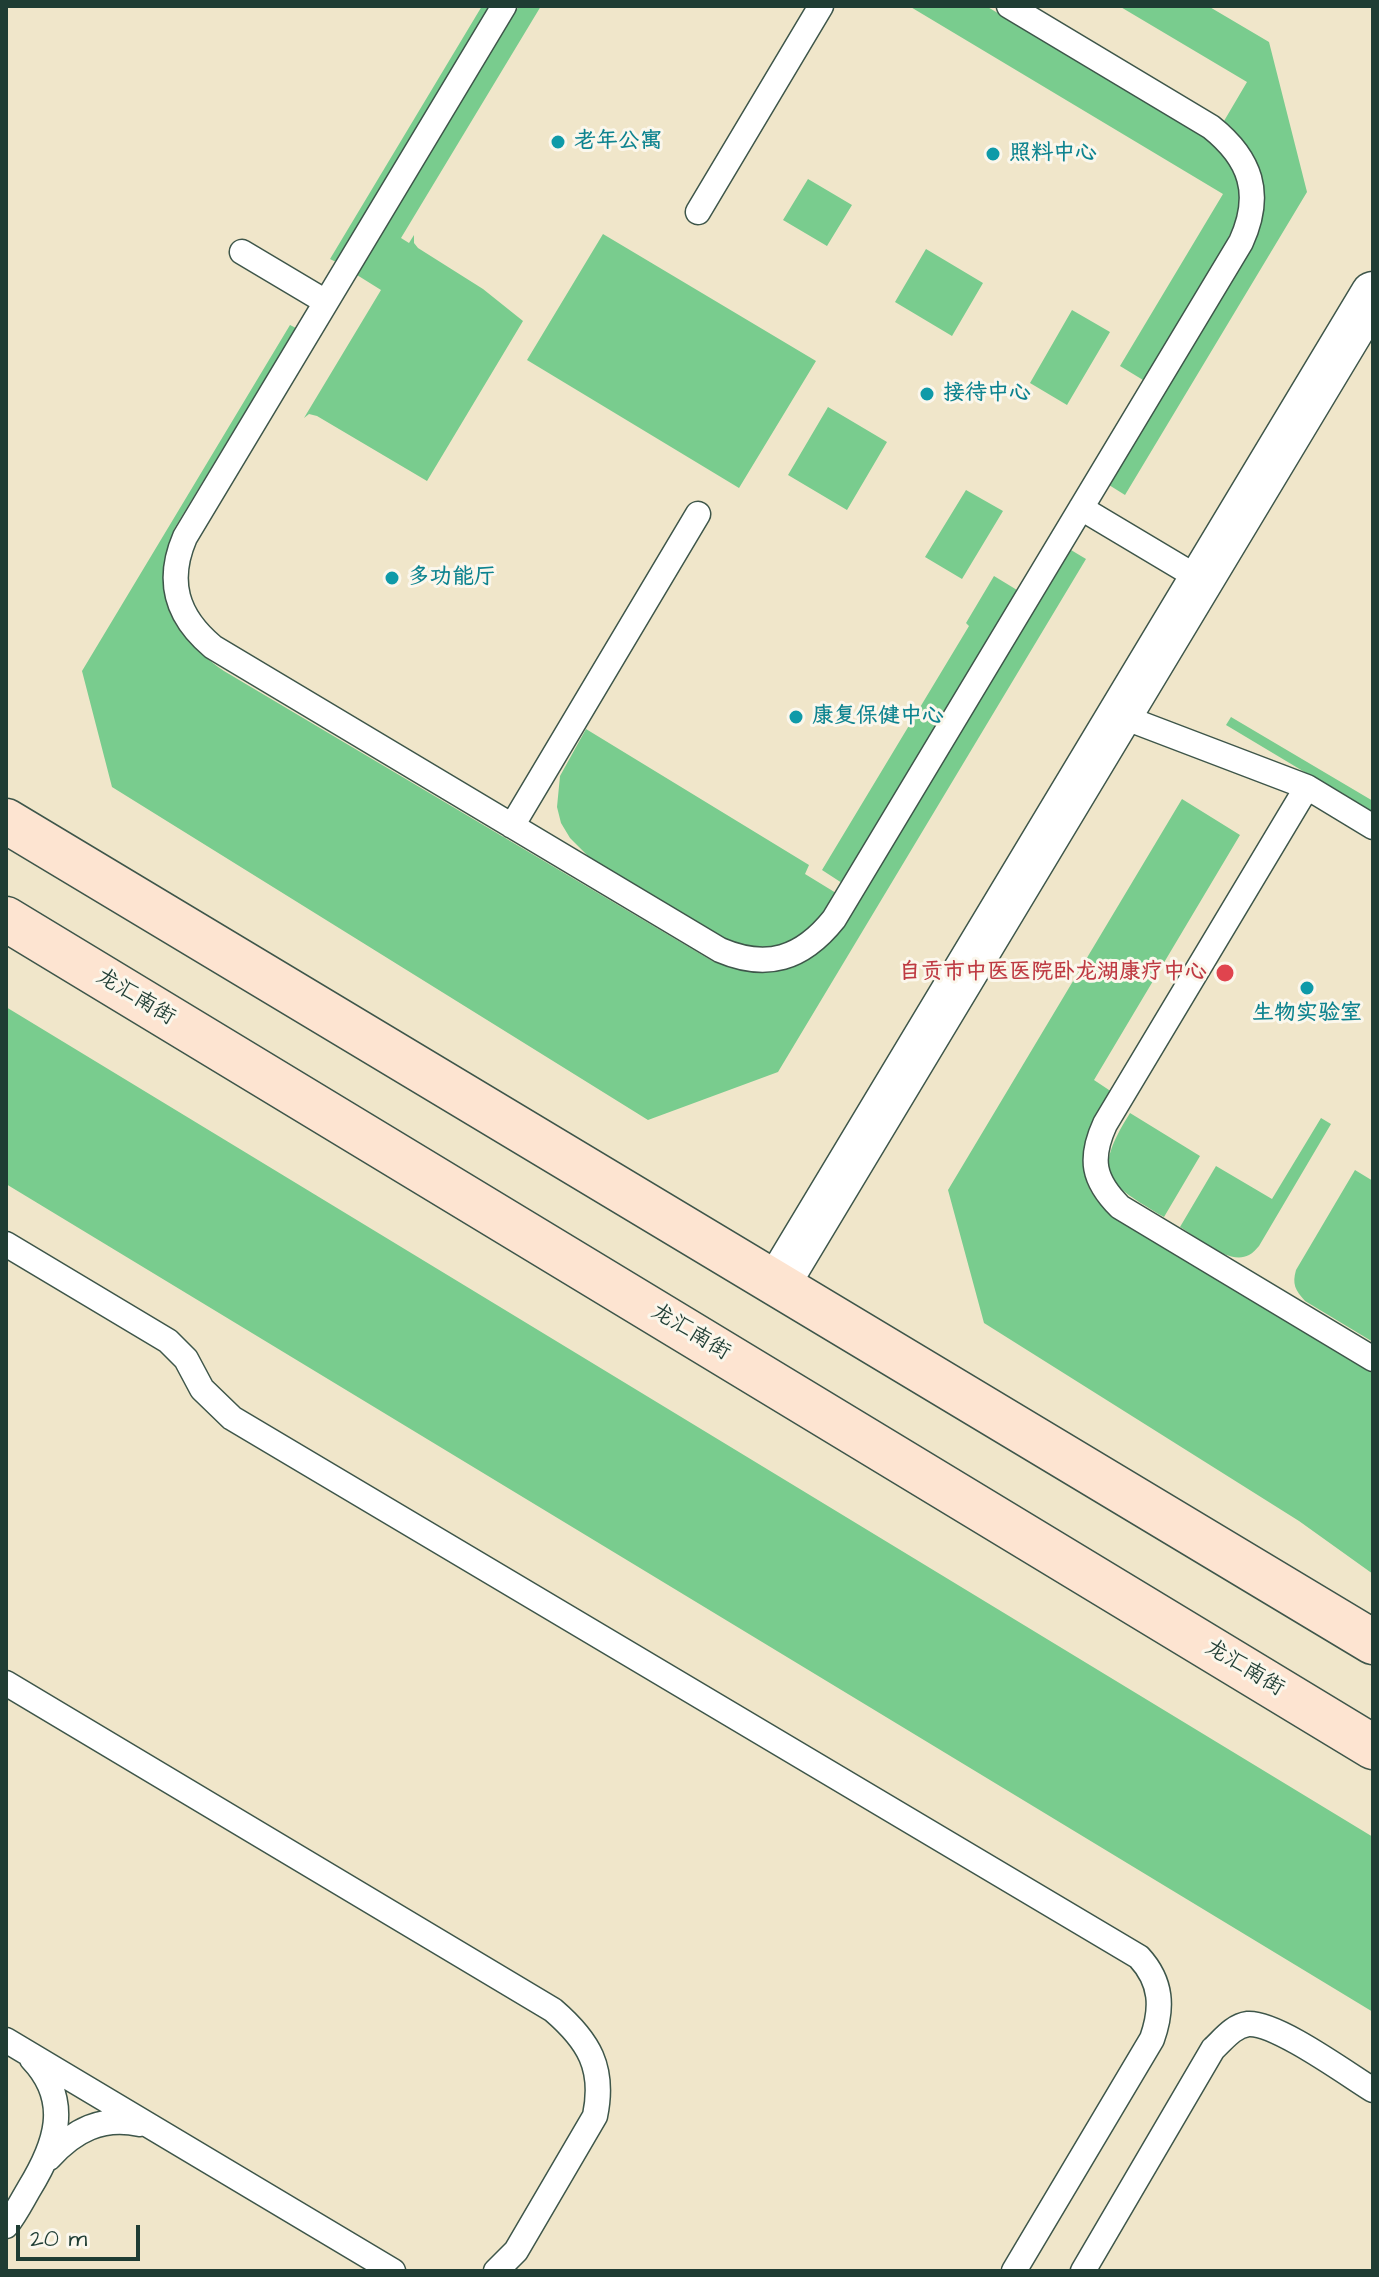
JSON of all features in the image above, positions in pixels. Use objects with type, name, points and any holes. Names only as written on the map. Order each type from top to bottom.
[{"type":"main road","points":[[6,821],[1373,1642]]},
{"type":"main road","name":"龙汇南街","points":[[6,919],[1373,1747]]},
{"type":"street","points":[[778,1283],[1373,294]]},
{"type":"lane","points":[[504,6],[185,537],[174,570],[176,591],[183,612],[196,633],[213,647],[720,950],[738,958],[757,961],[794,954],[822,934],[834,919],[1241,242],[1252,211],[1253,194],[1242,159],[1231,142],[1009,6]]},
{"type":"lane","points":[[698,212],[821,6]]},
{"type":"lane","points":[[242,252],[326,302]]},
{"type":"lane","points":[[1081,508],[1200,579]]},
{"type":"lane","points":[[512,826],[698,514]]},
{"type":"lane","points":[[1118,715],[1307,787],[1373,827]]},
{"type":"lane","points":[[1307,787],[1105,1124],[1094,1159],[1098,1177],[1107,1194],[1120,1207],[1373,1359]]},
{"type":"lane","points":[[6,1244],[168,1341],[186,1359],[202,1389],[232,1418],[1139,1957],[1151,1970],[1158,1987],[1159,2020],[1152,2039],[1014,2271]]},
{"type":"lane","points":[[6,1683],[553,2010],[589,2047],[597,2072],[599,2097],[595,2116],[513,2261],[496,2271]]},
{"type":"lane","points":[[1083,2271],[1213,2049],[1232,2030],[1248,2024],[1275,2029],[1373,2090]]},
{"type":"lane","points":[[15,2046],[393,2271]]},
{"type":"lane","points":[[15,2046],[42,2070],[51,2088],[57,2128],[47,2160]]},
{"type":"lane","points":[[7,2226],[47,2160],[61,2144],[91,2126],[125,2121],[153,2128]]},
{"type":"green space","points":[[482,6],[490,6],[336,262],[330,259]]},
{"type":"green space","points":[[519,6],[541,6],[401,238],[409,243],[414,235],[418,248],[483,289],[523,321],[427,481],[317,416],[309,414],[304,418],[381,290],[357,275]]},
{"type":"green space","points":[[909,6],[986,6],[1201,134],[1222,154],[1234,173],[1239,191],[1238,210],[1232,229],[1223,249],[1143,380],[1120,366],[1223,194]]},
{"type":"green space","points":[[1119,6],[1208,6],[1269,42],[1307,192],[1125,495],[1109,485],[1252,247],[1259,230],[1263,196],[1261,179],[1248,147],[1224,121],[1247,82]]},
{"type":"green space","points":[[808,179],[852,205],[827,246],[783,220]]},
{"type":"green space","points":[[603,234],[816,361],[739,488],[527,360]]},
{"type":"green space","points":[[926,249],[983,283],[952,336],[895,302]]},
{"type":"green space","points":[[1072,310],[1110,332],[1067,405],[1030,383]]},
{"type":"green space","points":[[290,325],[296,328],[174,529],[164,574],[169,610],[177,626],[189,641],[224,671],[714,962],[754,971],[787,968],[816,953],[845,924],[1071,550],[1086,559],[778,1072],[648,1120],[112,787],[82,671]]},
{"type":"green space","points":[[828,407],[887,442],[847,510],[788,475]]},
{"type":"green space","points":[[966,490],[1003,511],[962,579],[925,557]]},
{"type":"green space","points":[[994,576],[1017,590],[842,883],[822,870],[969,626],[966,623]]},
{"type":"green space","points":[[1231,717],[1373,801],[1373,813],[1226,725]]},
{"type":"green space","points":[[586,729],[809,865],[805,874],[836,893],[814,923],[790,942],[776,947],[743,945],[723,938],[589,857],[570,838],[561,823],[557,807],[560,776]]},
{"type":"green space","points":[[1182,799],[1240,835],[1094,1080],[1112,1092],[1088,1142],[1084,1157],[1085,1173],[1089,1188],[1099,1203],[1115,1218],[1373,1373],[1373,1574],[1299,1521],[984,1323],[948,1190]]},
{"type":"green space","points":[[6,1007],[1373,1837],[1373,2012],[6,1184]]},
{"type":"green space","points":[[1130,1113],[1200,1156],[1164,1217],[1129,1195],[1111,1176],[1111,1151]]},
{"type":"green space","points":[[1321,1118],[1331,1124],[1252,1253],[1241,1257],[1223,1254],[1180,1227],[1216,1166],[1272,1199]]},
{"type":"green space","points":[[1355,1170],[1373,1181],[1373,1342],[1305,1301],[1294,1283],[1296,1270]]},
{"type":"place","name":"老年公寓","points":[[558,142]]},
{"type":"place","name":"照料中心","points":[[993,154]]},
{"type":"place","name":"接待中心","points":[[927,394]]},
{"type":"place","name":"多功能厅","points":[[392,578]]},
{"type":"place","name":"康复保健中心","points":[[796,717]]},
{"type":"place","name":"自贡市中医医院卧龙湖康疗中心","points":[[1225,973]]},
{"type":"place","name":"生物实验室","points":[[1307,988]]}]
